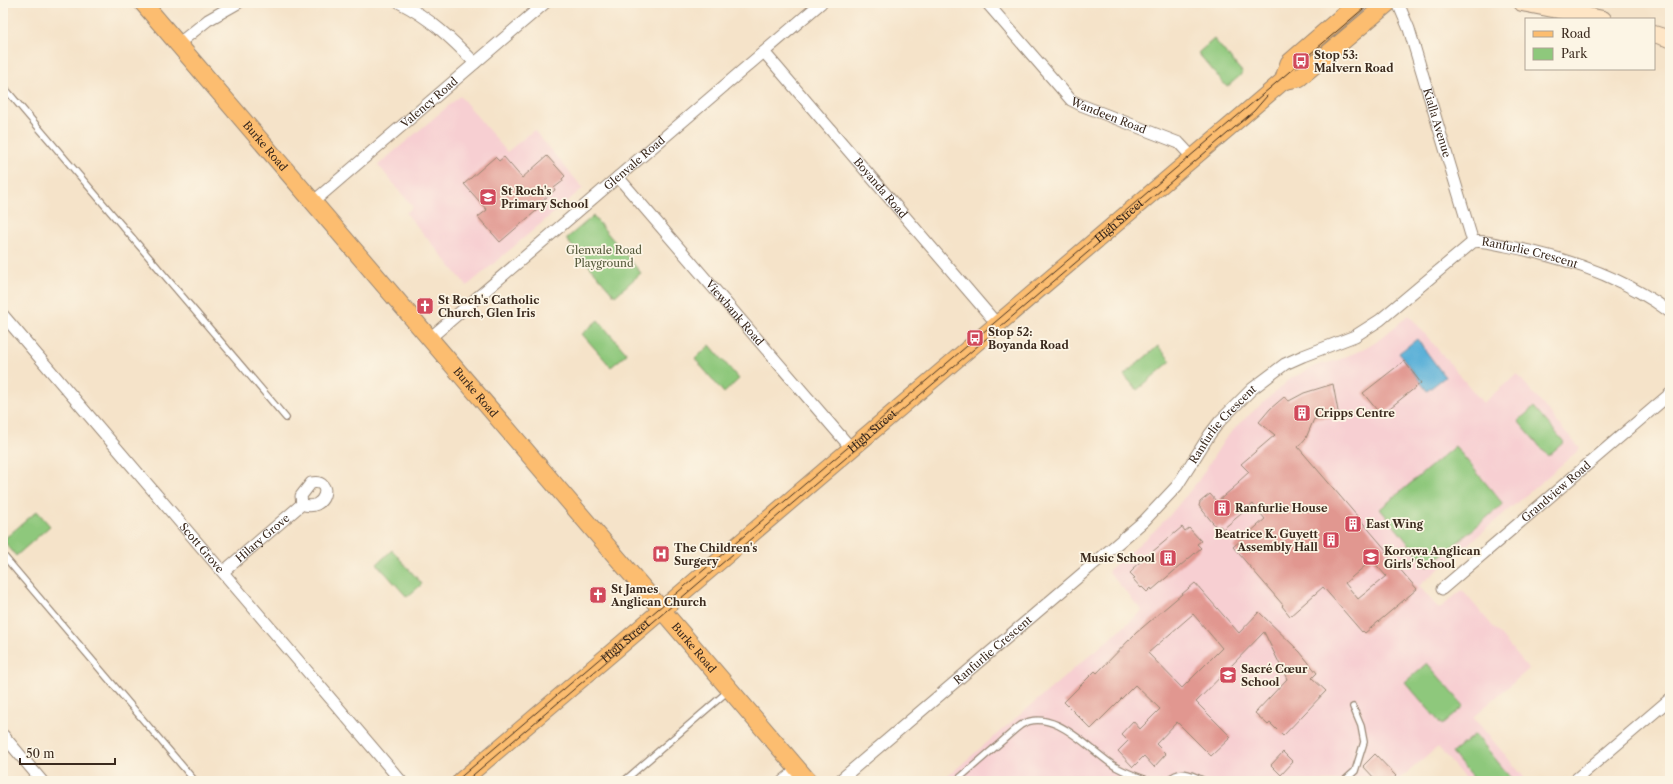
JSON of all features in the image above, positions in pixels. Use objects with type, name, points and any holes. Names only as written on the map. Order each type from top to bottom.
[{"type":"main road","name":"Burke Road","points":[[143,3],[803,775]]},
{"type":"main road","name":"High Street","points":[[1283,81],[1289,63],[1358,3]]},
{"type":"main road","name":"High Street","points":[[461,781],[1283,81],[1299,78],[1388,3]]},
{"type":"main road","points":[[1522,3],[1598,18]]},
{"type":"main road","points":[[1655,34],[1670,39]]},
{"type":"street","points":[[178,44],[208,20],[238,3]]},
{"type":"street","points":[[400,3],[427,18],[454,41],[475,63]]},
{"type":"street","name":"Valency Road","points":[[313,202],[545,3]]},
{"type":"street","name":"Glenvale Road","points":[[430,338],[821,3]]},
{"type":"street","name":"Wandeen Road","points":[[988,3],[1071,100],[1179,143],[1193,158]]},
{"type":"street","name":"Kialla Avenue","points":[[1398,3],[1409,29],[1473,242]]},
{"type":"street","name":"Boyanda Road","points":[[764,52],[997,324]]},
{"type":"street","name":"Viewbank Road","points":[[618,177],[851,448]]},
{"type":"street","name":"Ranfurlie Crescent","points":[[839,781],[1144,521],[1177,486],[1220,421],[1252,389],[1285,364],[1355,336],[1368,328],[1473,242],[1483,242],[1534,251],[1574,263],[1626,284],[1670,312]]},
{"type":"street","name":"Scott Grove","points":[[3,315],[401,781]]},
{"type":"street","name":"Grandview Road","points":[[1442,589],[1670,394]]},
{"type":"street","name":"Hilary Grove","points":[[223,572],[302,504]]},
{"type":"street","points":[[1574,781],[1670,699]]},
{"type":"street","points":[[3,735],[42,781]]},
{"type":"street","points":[[783,781],[803,775]]},
{"type":"lane","points":[[3,86],[286,418]]},
{"type":"lane","points":[[3,555],[195,781]]},
{"type":"lane","points":[[624,781],[730,689]]},
{"type":"lane","points":[[1344,781],[1355,772],[1364,742],[1361,726],[1353,707]]},
{"type":"lane","points":[[956,781],[1021,725],[1034,721],[1047,721],[1072,733],[1116,767],[1150,781]]},
{"type":"lane","points":[[1166,781],[1173,775],[1181,772],[1204,781]]},
{"type":"shaded area","name":"St Roch's Primary School","points":[[460,96],[507,152],[534,130],[583,188],[467,286],[406,213],[413,207],[378,165]]},
{"type":"shaded area","points":[[1409,315],[1483,403],[1517,374],[1580,449],[1419,586],[1439,609],[1462,590],[1529,669],[1473,717],[1527,781],[1467,781],[1438,747],[1397,781],[942,781],[1142,611],[1108,571],[1169,516],[1198,481],[1225,439],[1241,422],[1290,379],[1315,366],[1338,360],[1361,350],[1380,339]]},
{"type":"green space","points":[[1214,39],[1243,73],[1227,87],[1198,53]]},
{"type":"green space","name":"Glenvale Road Playground","points":[[593,216],[641,273],[615,296],[566,239]]},
{"type":"green space","points":[[598,320],[627,354],[611,367],[582,334]]},
{"type":"green space","points":[[710,345],[739,379],[724,393],[695,359]]},
{"type":"green space","points":[[1158,346],[1171,361],[1137,390],[1124,375]]},
{"type":"green space","points":[[1534,407],[1564,442],[1548,456],[1518,421]]},
{"type":"green space","points":[[1455,446],[1503,504],[1428,567],[1380,509]]},
{"type":"green space","points":[[37,511],[50,526],[16,556],[3,540]]},
{"type":"green space","points":[[392,550],[422,584],[407,597],[377,564]]},
{"type":"green space","points":[[1427,663],[1464,706],[1442,725],[1405,682]]},
{"type":"green space","points":[[1475,734],[1511,778],[1507,781],[1475,781],[1452,753]]},
{"type":"water","points":[[1417,339],[1445,377],[1427,391],[1399,353]]},
{"type":"building","points":[[547,156],[565,176],[562,179],[563,181],[541,202],[543,205],[500,242],[478,217],[487,210],[464,184],[495,157],[499,161],[504,157],[522,178]]},
{"type":"building","points":[[1404,361],[1421,383],[1381,415],[1363,393]]},
{"type":"building","points":[[1333,384],[1339,417],[1314,419],[1306,438],[1298,447],[1387,551],[1385,552],[1417,589],[1365,633],[1363,631],[1362,632],[1323,587],[1290,616],[1282,606],[1283,605],[1233,547],[1265,519],[1253,504],[1223,529],[1220,526],[1217,528],[1199,506],[1200,502],[1210,494],[1217,502],[1249,472],[1241,464],[1275,435],[1259,422],[1270,409],[1284,397],[1289,401],[1304,393]],"holes":[[[1372,560],[1386,576],[1358,599],[1345,583]]]},
{"type":"building","name":"Music School","points":[[1182,527],[1185,531],[1189,528],[1201,541],[1197,544],[1201,548],[1152,590],[1151,588],[1147,592],[1142,587],[1141,588],[1130,573],[1134,569],[1133,568]]},
{"type":"building","points":[[1195,583],[1239,633],[1259,612],[1300,652],[1317,673],[1312,678],[1326,691],[1283,736],[1270,723],[1268,725],[1255,713],[1287,679],[1264,632],[1196,702],[1231,737],[1211,756],[1177,722],[1156,744],[1166,754],[1154,767],[1144,756],[1133,767],[1118,751],[1128,741],[1121,734],[1133,721],[1140,729],[1160,709],[1135,685],[1091,729],[1064,702],[1095,671],[1097,673],[1136,633]],"holes":[[[1193,614],[1222,648],[1182,688],[1148,653]]]},
{"type":"building","points":[[1283,752],[1293,762],[1281,775],[1271,765]]},
{"type":"building","points":[[1375,754],[1396,776],[1391,781],[1377,781],[1363,766]]},
{"type":"tram line","points":[[456,781],[1370,3]]},
{"type":"tram line","points":[[466,781],[1254,111],[1267,96]]},
{"type":"place","name":"Stop 53: Malvern Road","points":[[1301,61]]},
{"type":"place","name":"St Roch's Primary School","points":[[488,197]]},
{"type":"place","name":"St Roch's Catholic Church, Glen Iris","points":[[425,306]]},
{"type":"place","name":"Stop 52: Boyanda Road","points":[[975,338]]},
{"type":"place","name":"Cripps Centre","points":[[1302,413]]},
{"type":"place","name":"Ranfurlie House","points":[[1222,508]]},
{"type":"place","name":"East Wing","points":[[1353,524]]},
{"type":"place","name":"Beatrice K. Guyett Assembly Hall","points":[[1331,540]]},
{"type":"place","name":"The Children's Surgery","points":[[661,554]]},
{"type":"place","name":"Korowa Anglican Girls' School","points":[[1371,557]]},
{"type":"place","name":"Music School","points":[[1168,558]]},
{"type":"place","name":"St James Anglican Church","points":[[598,595]]},
{"type":"place","name":"Sacré Cœur School","points":[[1228,675]]}]
